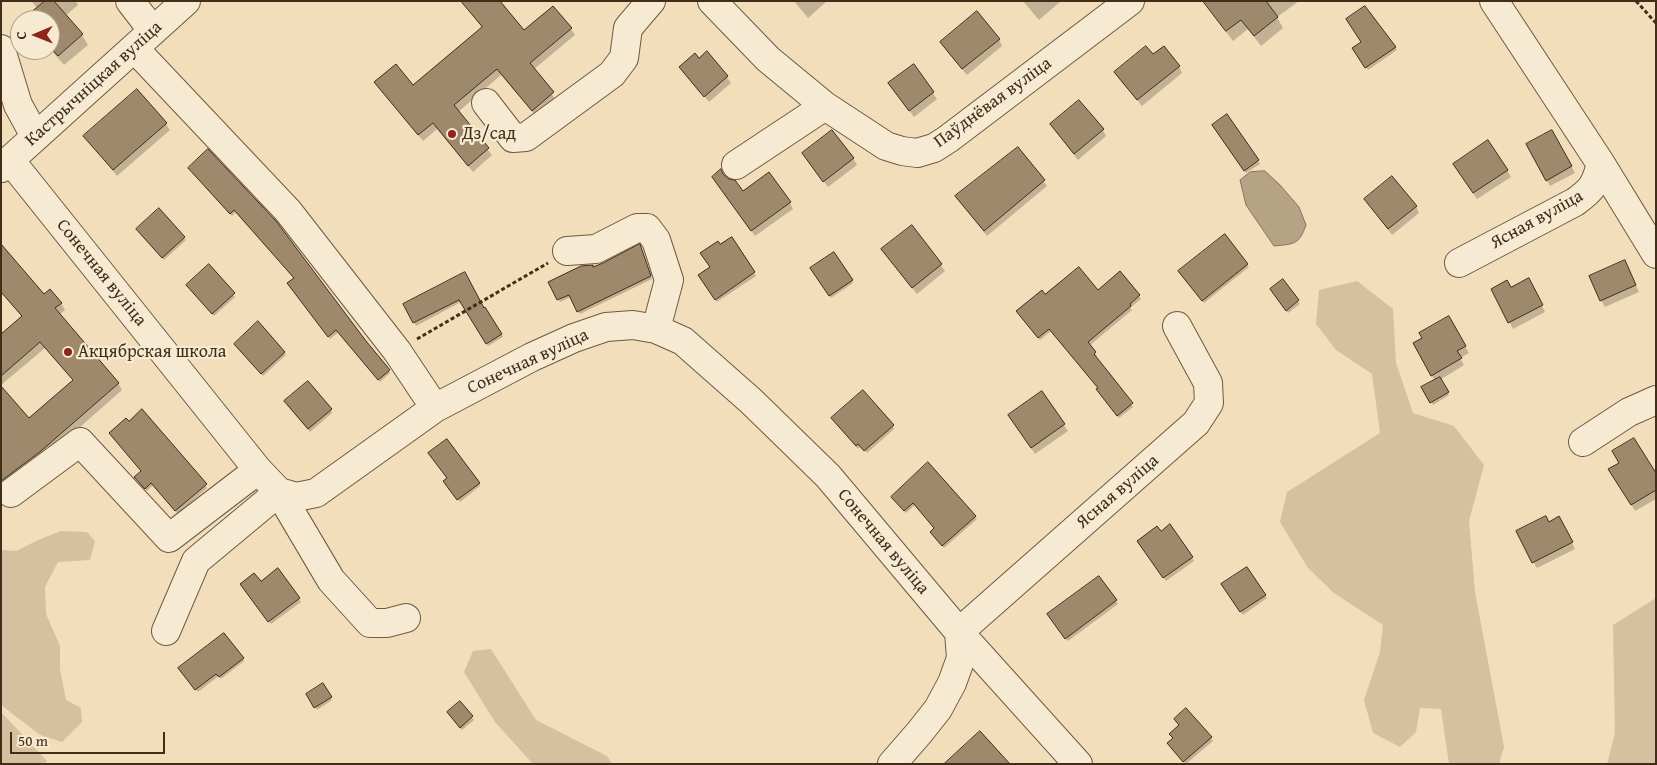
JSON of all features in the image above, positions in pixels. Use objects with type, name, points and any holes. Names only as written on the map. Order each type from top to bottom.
[{"type":"street","points":[[130,1],[144,40],[288,211],[397,351],[435,408]]},
{"type":"street","name":"Кастрычніцкая вуліца","points":[[6,164],[186,1]]},
{"type":"street","points":[[486,103],[513,138],[526,137],[612,74],[624,58],[628,28],[651,1]]},
{"type":"street","name":"Паўднёвая вуліца","points":[[712,1],[768,59],[825,106],[886,146],[917,153],[934,148],[1130,1]]},
{"type":"street","points":[[1494,1],[1601,164],[1656,254]]},
{"type":"street","points":[[1,48],[18,105],[36,136]]},
{"type":"street","points":[[736,166],[825,106]]},
{"type":"street","name":"Сонечная вуліца","points":[[6,164],[258,470],[279,492],[296,497],[316,493],[435,408],[532,357],[582,335],[606,327],[633,324],[656,329],[683,341],[751,401],[828,476],[959,632],[1078,764]]},
{"type":"street","name":"Ясная вуліца","points":[[1459,262],[1575,202],[1589,191],[1596,182],[1601,164]]},
{"type":"street","points":[[567,251],[596,249],[637,228],[647,228],[656,240],[669,280],[656,329]]},
{"type":"street","name":"Ясная вуліца","points":[[959,632],[1196,423],[1209,403],[1208,383],[1177,326]]},
{"type":"street","points":[[1583,442],[1629,412],[1656,400]]},
{"type":"street","points":[[11,493],[80,442],[169,538],[258,470]]},
{"type":"street","points":[[166,631],[196,561],[279,492],[331,580],[370,624],[387,623],[406,618]]},
{"type":"street","points":[[892,764],[919,734],[941,703],[962,658],[959,632]]},
{"type":"path","points":[[1636,1],[1656,23]]},
{"type":"path","points":[[397,351],[567,251]]},
{"type":"shaded area","points":[[1265,171],[1299,207],[1306,225],[1298,240],[1291,244],[1274,246],[1246,205],[1240,180],[1250,172]]},
{"type":"shaded area","points":[[1357,281],[1393,309],[1396,363],[1413,413],[1454,426],[1484,465],[1469,521],[1475,592],[1504,747],[1499,764],[1449,764],[1441,709],[1420,708],[1416,732],[1400,747],[1373,733],[1364,700],[1380,652],[1383,625],[1334,593],[1308,568],[1280,522],[1287,492],[1380,433],[1372,374],[1336,350],[1316,324],[1319,290]]},
{"type":"shaded area","points":[[61,531],[87,532],[95,541],[90,560],[58,562],[45,587],[46,614],[60,646],[60,669],[66,700],[81,708],[82,722],[62,742],[40,735],[1,705],[1,550],[16,551]]},
{"type":"shaded area","points":[[1656,598],[1656,764],[1607,764],[1615,733],[1613,625]]},
{"type":"shaded area","points":[[491,649],[536,720],[607,756],[612,764],[533,764],[495,722],[464,672],[473,651]]},
{"type":"shaded area","points":[[1,712],[47,761],[44,764],[1,764]]},
{"type":"building","points":[[45,1],[54,1],[83,34],[60,54],[60,10],[34,10]]},
{"type":"building","points":[[461,1],[500,1],[524,30],[553,6],[572,28],[530,63],[554,92],[532,111],[497,69],[454,105],[489,148],[468,166],[433,123],[418,135],[374,82],[396,64],[413,85],[482,27]]},
{"type":"building","points":[[1203,1],[1266,1],[1278,17],[1254,36],[1241,20],[1226,31]]},
{"type":"building","points":[[1365,6],[1396,47],[1365,68],[1352,48],[1361,42],[1346,19]]},
{"type":"building","points":[[977,11],[1000,39],[962,69],[940,42]]},
{"type":"building","points":[[1146,46],[1153,54],[1164,46],[1180,66],[1137,100],[1114,72]]},
{"type":"building","points":[[707,51],[728,76],[704,97],[679,67],[695,53],[699,58]]},
{"type":"building","points":[[914,64],[934,92],[909,111],[888,83]]},
{"type":"building","points":[[137,89],[167,123],[113,170],[83,136]]},
{"type":"building","points":[[1079,100],[1104,129],[1074,154],[1050,124]]},
{"type":"building","points":[[1227,114],[1259,160],[1244,171],[1212,125]]},
{"type":"building","points":[[832,130],[854,158],[823,182],[802,153]]},
{"type":"building","points":[[1552,130],[1572,166],[1546,181],[1526,144]]},
{"type":"building","points":[[1488,140],[1508,170],[1473,193],[1453,164]]},
{"type":"building","points":[[1018,147],[1045,180],[984,231],[955,196]]},
{"type":"building","points":[[208,149],[276,221],[390,370],[378,380],[336,330],[328,337],[287,283],[294,278],[234,210],[230,214],[188,168]]},
{"type":"building","points":[[721,169],[723,174],[729,179],[735,180],[743,191],[769,172],[791,202],[751,231],[712,177]]},
{"type":"building","points":[[1392,176],[1417,206],[1388,229],[1364,199]]},
{"type":"building","points":[[159,208],[185,237],[162,258],[136,229]]},
{"type":"building","points":[[912,225],[942,264],[912,288],[881,249]]},
{"type":"building","points":[[1225,234],[1248,264],[1202,301],[1178,271]]},
{"type":"building","points":[[732,237],[755,272],[715,300],[698,275],[710,267],[700,253],[718,241],[720,244]]},
{"type":"building","points":[[1,244],[44,294],[50,289],[62,303],[55,308],[119,383],[41,451],[1,481],[1,386],[29,418],[73,380],[40,342],[1,376],[1,334],[22,316],[1,292]]},
{"type":"building","points":[[640,244],[651,276],[577,312],[569,295],[557,300],[548,282],[581,266],[593,265],[593,267],[603,263]]},
{"type":"building","points":[[834,252],[853,280],[829,296],[810,268]]},
{"type":"building","points":[[1625,260],[1636,285],[1600,301],[1589,276]]},
{"type":"building","points":[[209,264],[235,293],[212,314],[186,285]]},
{"type":"building","points":[[1079,267],[1098,290],[1120,271],[1140,295],[1130,304],[1131,306],[1088,342],[1096,352],[1094,354],[1133,403],[1117,416],[1096,389],[1098,388],[1049,329],[1038,338],[1016,311],[1042,290],[1045,294]]},
{"type":"building","points":[[465,272],[484,308],[502,334],[486,344],[459,300],[413,323],[403,304]]},
{"type":"building","points":[[1529,278],[1543,305],[1508,323],[1491,289],[1507,280],[1511,287]]},
{"type":"building","points":[[1283,279],[1299,300],[1286,311],[1270,289]]},
{"type":"building","points":[[1449,316],[1466,346],[1457,351],[1462,358],[1431,376],[1413,343],[1422,338],[1419,333]]},
{"type":"building","points":[[258,321],[285,352],[261,374],[234,344]]},
{"type":"building","points":[[1440,377],[1449,392],[1430,403],[1421,387]]},
{"type":"building","points":[[308,381],[332,409],[308,429],[284,401]]},
{"type":"building","points":[[863,390],[894,425],[864,451],[858,444],[856,446],[831,418]]},
{"type":"building","points":[[1042,391],[1065,424],[1031,448],[1008,415]]},
{"type":"building","points":[[142,409],[207,484],[175,511],[151,483],[145,489],[134,477],[141,471],[109,433],[126,418],[129,421]]},
{"type":"building","points":[[1634,438],[1656,473],[1656,490],[1631,505],[1608,469],[1619,463],[1612,451]]},
{"type":"building","points":[[447,439],[480,483],[457,500],[443,481],[447,478],[428,453]]},
{"type":"building","points":[[928,462],[976,516],[942,546],[930,532],[934,528],[913,503],[904,511],[891,497]]},
{"type":"building","points":[[1546,516],[1549,522],[1559,516],[1573,542],[1532,563],[1516,531]]},
{"type":"building","points":[[1170,524],[1193,557],[1163,578],[1137,541],[1157,526],[1161,531]]},
{"type":"building","points":[[1247,567],[1266,595],[1240,612],[1221,584]]},
{"type":"building","points":[[278,568],[300,598],[268,622],[240,584],[254,573],[261,581]]},
{"type":"building","points":[[1099,576],[1117,600],[1065,639],[1047,614]]},
{"type":"building","points":[[224,633],[244,658],[219,677],[216,674],[195,690],[178,668]]},
{"type":"building","points":[[323,683],[332,697],[314,708],[306,694]]},
{"type":"building","points":[[460,701],[473,716],[460,728],[447,712]]},
{"type":"building","points":[[1186,708],[1212,737],[1183,762],[1167,743],[1173,738],[1169,734],[1179,725],[1174,719]]},
{"type":"building","points":[[980,731],[1010,764],[944,764]]},
{"type":"place","name":"Дз/сад","points":[[452,134]]},
{"type":"place","name":"Акцябрская школа","points":[[68,352]]}]
